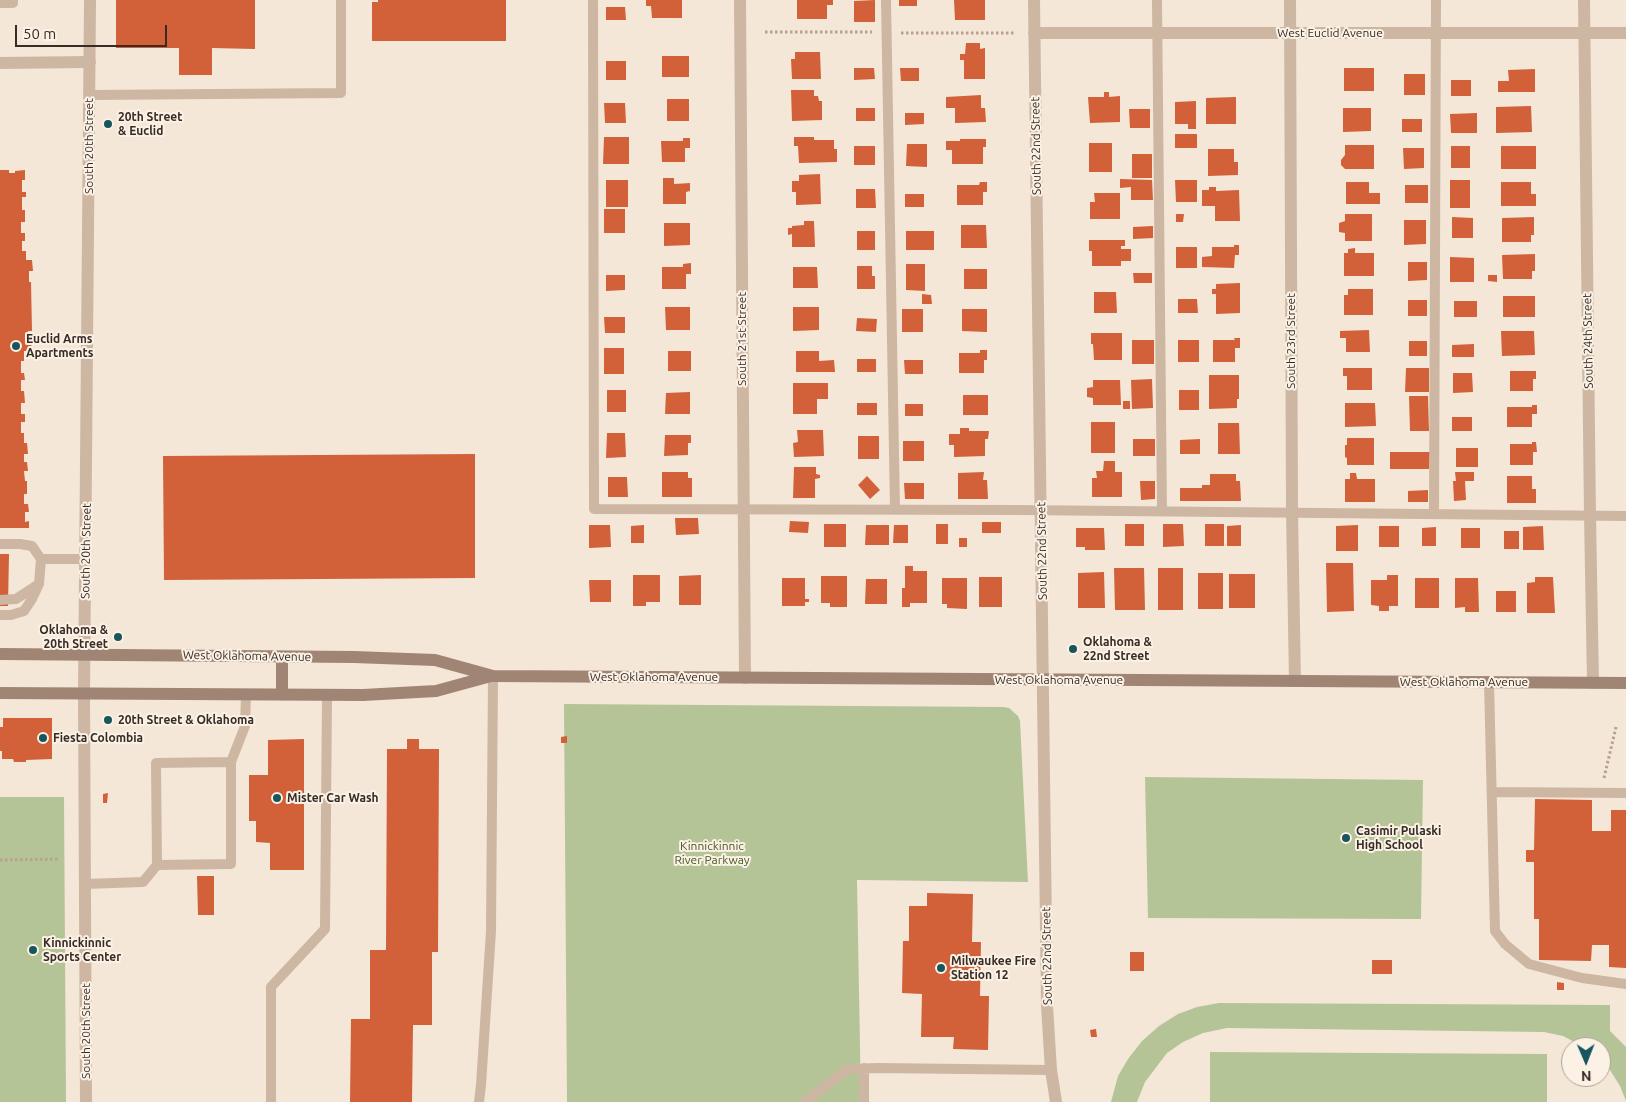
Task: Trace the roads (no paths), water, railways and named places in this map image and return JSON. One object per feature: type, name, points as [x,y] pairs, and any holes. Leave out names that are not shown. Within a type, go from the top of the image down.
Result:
[{"type":"main road","name":"West Oklahoma Avenue","points":[[0,654],[435,660],[493,676],[1626,683]]},
{"type":"main road","points":[[282,657],[282,695]]},
{"type":"main road","name":"West Oklahoma Avenue","points":[[0,693],[327,696],[436,691],[493,676]]},
{"type":"street","name":"South 20th Street","points":[[86,1102],[84,693],[90,0]]},
{"type":"street","name":"South 21st Street","points":[[740,0],[745,678]]},
{"type":"street","name":"South 22nd Street","points":[[1034,0],[1047,1006],[1051,1070],[1056,1102]]},
{"type":"street","name":"South 23rd Street","points":[[1290,0],[1292,512],[1295,681]]},
{"type":"street","name":"South 24th Street","points":[[1584,0],[1593,683]]},
{"type":"street","name":"West Euclid Avenue","points":[[1034,33],[1626,33]]},
{"type":"street","points":[[0,63],[90,62]]},
{"type":"lane","points":[[0,3],[13,3],[13,0]]},
{"type":"lane","points":[[90,95],[341,93],[341,0]]},
{"type":"lane","points":[[593,0],[594,508],[1626,516]]},
{"type":"lane","points":[[886,0],[895,509]]},
{"type":"lane","points":[[1157,0],[1162,511]]},
{"type":"lane","points":[[1434,514],[1436,0]]},
{"type":"lane","points":[[0,544],[32,546],[41,559],[39,584],[24,610],[12,615],[0,615]]},
{"type":"lane","points":[[41,559],[86,558]]},
{"type":"lane","points":[[0,600],[16,599],[39,584]]},
{"type":"lane","points":[[479,1102],[491,931],[493,676]]},
{"type":"lane","points":[[1489,682],[1495,931],[1505,944],[1529,964],[1582,978],[1626,984]]},
{"type":"lane","points":[[157,864],[231,864],[231,762],[245,726],[246,695]]},
{"type":"lane","points":[[271,1102],[271,987],[325,928],[327,696]]},
{"type":"lane","points":[[85,884],[143,882],[157,864],[156,763],[231,762]]},
{"type":"lane","points":[[1492,792],[1626,793]]},
{"type":"lane","points":[[805,1102],[848,1070],[864,1068],[1051,1070]]},
{"type":"lane","points":[[864,1068],[864,1102]]},
{"type":"place","name":"20th Street & Euclid","points":[[108,124]]},
{"type":"place","name":"Euclid Arms Apartments","points":[[16,346]]},
{"type":"place","name":"Oklahoma & 20th Street","points":[[118,637]]},
{"type":"place","name":"Oklahoma & 22nd Street","points":[[1073,649]]},
{"type":"place","name":"20th Street & Oklahoma","points":[[108,720]]},
{"type":"place","name":"Fiesta Colombia","points":[[43,738]]},
{"type":"place","name":"Mister Car Wash","points":[[277,798]]},
{"type":"place","name":"Casimir Pulaski High School","points":[[1346,838]]},
{"type":"place","name":"Kinnickinnic Sports Center","points":[[33,950]]},
{"type":"place","name":"Milwaukee Fire Station 12","points":[[941,968]]},
{"type":"park label","name":"Kinnickinnic River Parkway","points":[[712,853]]}]
